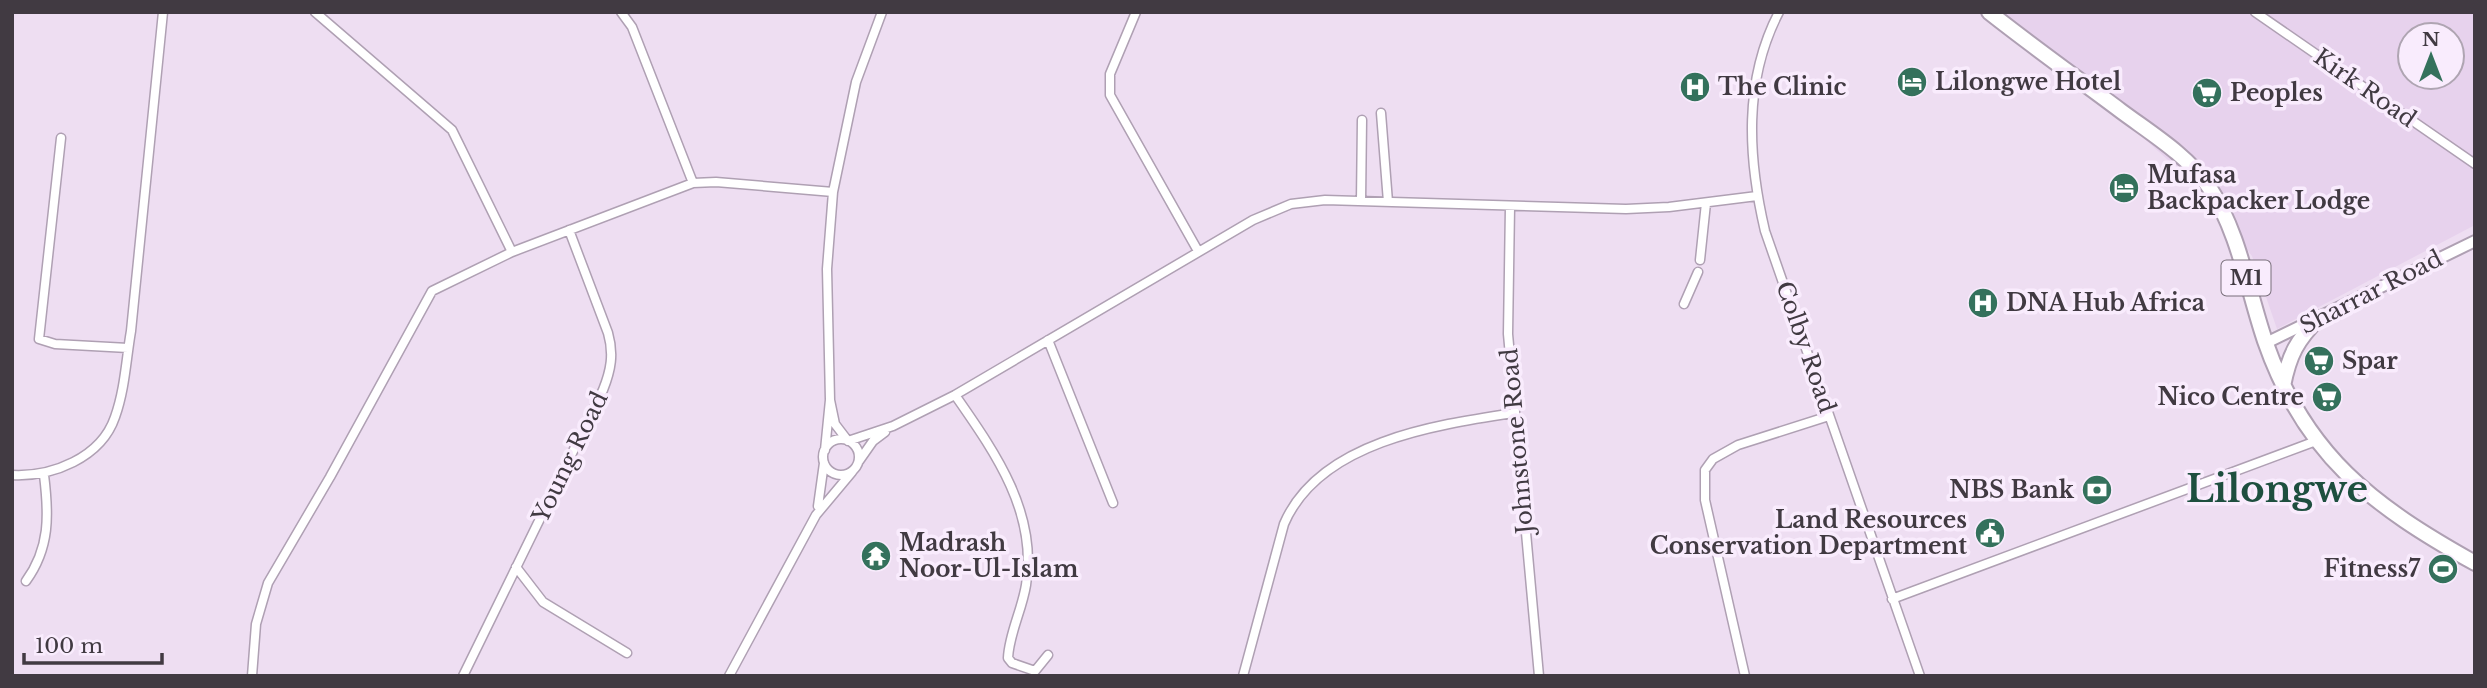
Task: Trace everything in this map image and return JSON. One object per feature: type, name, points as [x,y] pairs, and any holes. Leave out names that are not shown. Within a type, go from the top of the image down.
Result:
[{"type":"highway","name":"M1","points":[[1989,12],[2001,18],[2198,172],[2221,207],[2232,234],[2266,343],[2283,386],[2316,441],[2351,481],[2381,505],[2475,563]]},
{"type":"highway","points":[[2283,386],[2290,353],[2298,339],[2319,318]]},
{"type":"street","points":[[12,475],[44,475],[82,457],[109,431],[120,403],[163,12]]},
{"type":"street","points":[[314,12],[452,130],[512,252]]},
{"type":"street","points":[[621,12],[632,27],[693,183]]},
{"type":"street","points":[[816,515],[830,400],[827,270],[833,192],[856,82],[882,12]]},
{"type":"street","points":[[1136,12],[1110,74],[1110,94],[1198,251]]},
{"type":"street","name":"Colby Road","points":[[1780,12],[1768,36],[1753,102],[1751,142],[1757,196],[1765,231],[1920,676]]},
{"type":"street","name":"Kirk Road","points":[[2255,12],[2475,164]]},
{"type":"street","points":[[1381,113],[1388,202]]},
{"type":"street","points":[[1361,201],[1362,120]]},
{"type":"street","points":[[61,138],[39,339],[55,344],[128,348]]},
{"type":"street","points":[[252,676],[256,624],[268,583],[330,477],[423,302],[432,291],[512,252],[693,183],[833,192]]},
{"type":"street","points":[[825,450],[832,442],[848,441],[893,426],[955,395],[1198,251],[1253,220],[1291,204],[1316,200],[1626,209],[1757,196]]},
{"type":"street","points":[[1700,260],[1706,203]]},
{"type":"street","name":"Johnstone Road","points":[[1510,207],[1507,303],[1514,413],[1539,676]]},
{"type":"street","name":"Young Road","points":[[463,676],[603,390],[612,360],[608,333],[569,230]]},
{"type":"street","name":"Sharrar Road","points":[[2266,343],[2475,240]]},
{"type":"street","points":[[1684,304],[1698,272]]},
{"type":"street","points":[[1048,340],[1113,503]]},
{"type":"street","points":[[955,395],[1007,474],[1017,500],[1024,533],[1026,584],[1008,658],[1012,663],[1035,670],[1048,655]]},
{"type":"street","points":[[830,400],[835,424],[857,449],[859,461]]},
{"type":"street","points":[[1243,676],[1284,524],[1300,493],[1316,477],[1347,457],[1401,437],[1514,413]]},
{"type":"street","points":[[1745,676],[1705,500],[1705,470],[1713,459],[1738,445],[1829,415]]},
{"type":"street","points":[[729,676],[816,515],[873,442],[893,426]]},
{"type":"street","points":[[1892,599],[2316,441]]},
{"type":"street","points":[[824,463],[833,473],[852,472]]},
{"type":"street","points":[[26,581],[46,542],[48,518],[44,475]]},
{"type":"street","points":[[516,567],[543,602],[627,653]]},
{"type":"shaded area","points":[[2003,12],[2475,12],[2475,225],[2277,329],[2252,256],[2197,186]]},
{"type":"place","name":"Lilongwe Hotel","points":[[1912,82]]},
{"type":"place","name":"The Clinic","points":[[1695,87]]},
{"type":"place","name":"Peoples","points":[[2207,93]]},
{"type":"place","name":"Mufasa Backpacker Lodge","points":[[2124,188]]},
{"type":"place","name":"DNA Hub Africa","points":[[1983,303]]},
{"type":"place","name":"Spar","points":[[2319,361]]},
{"type":"place","name":"Nico Centre","points":[[2327,397]]},
{"type":"place","name":"NBS Bank","points":[[2097,490]]},
{"type":"place","name":"Land Resources Conservation Department","points":[[1990,533]]},
{"type":"place","name":"Madrash Noor-Ul-Islam","points":[[876,556]]},
{"type":"place","name":"Fitness7","points":[[2443,569]]},
{"type":"district","name":"Lilongwe","points":[[2277,489]]}]
